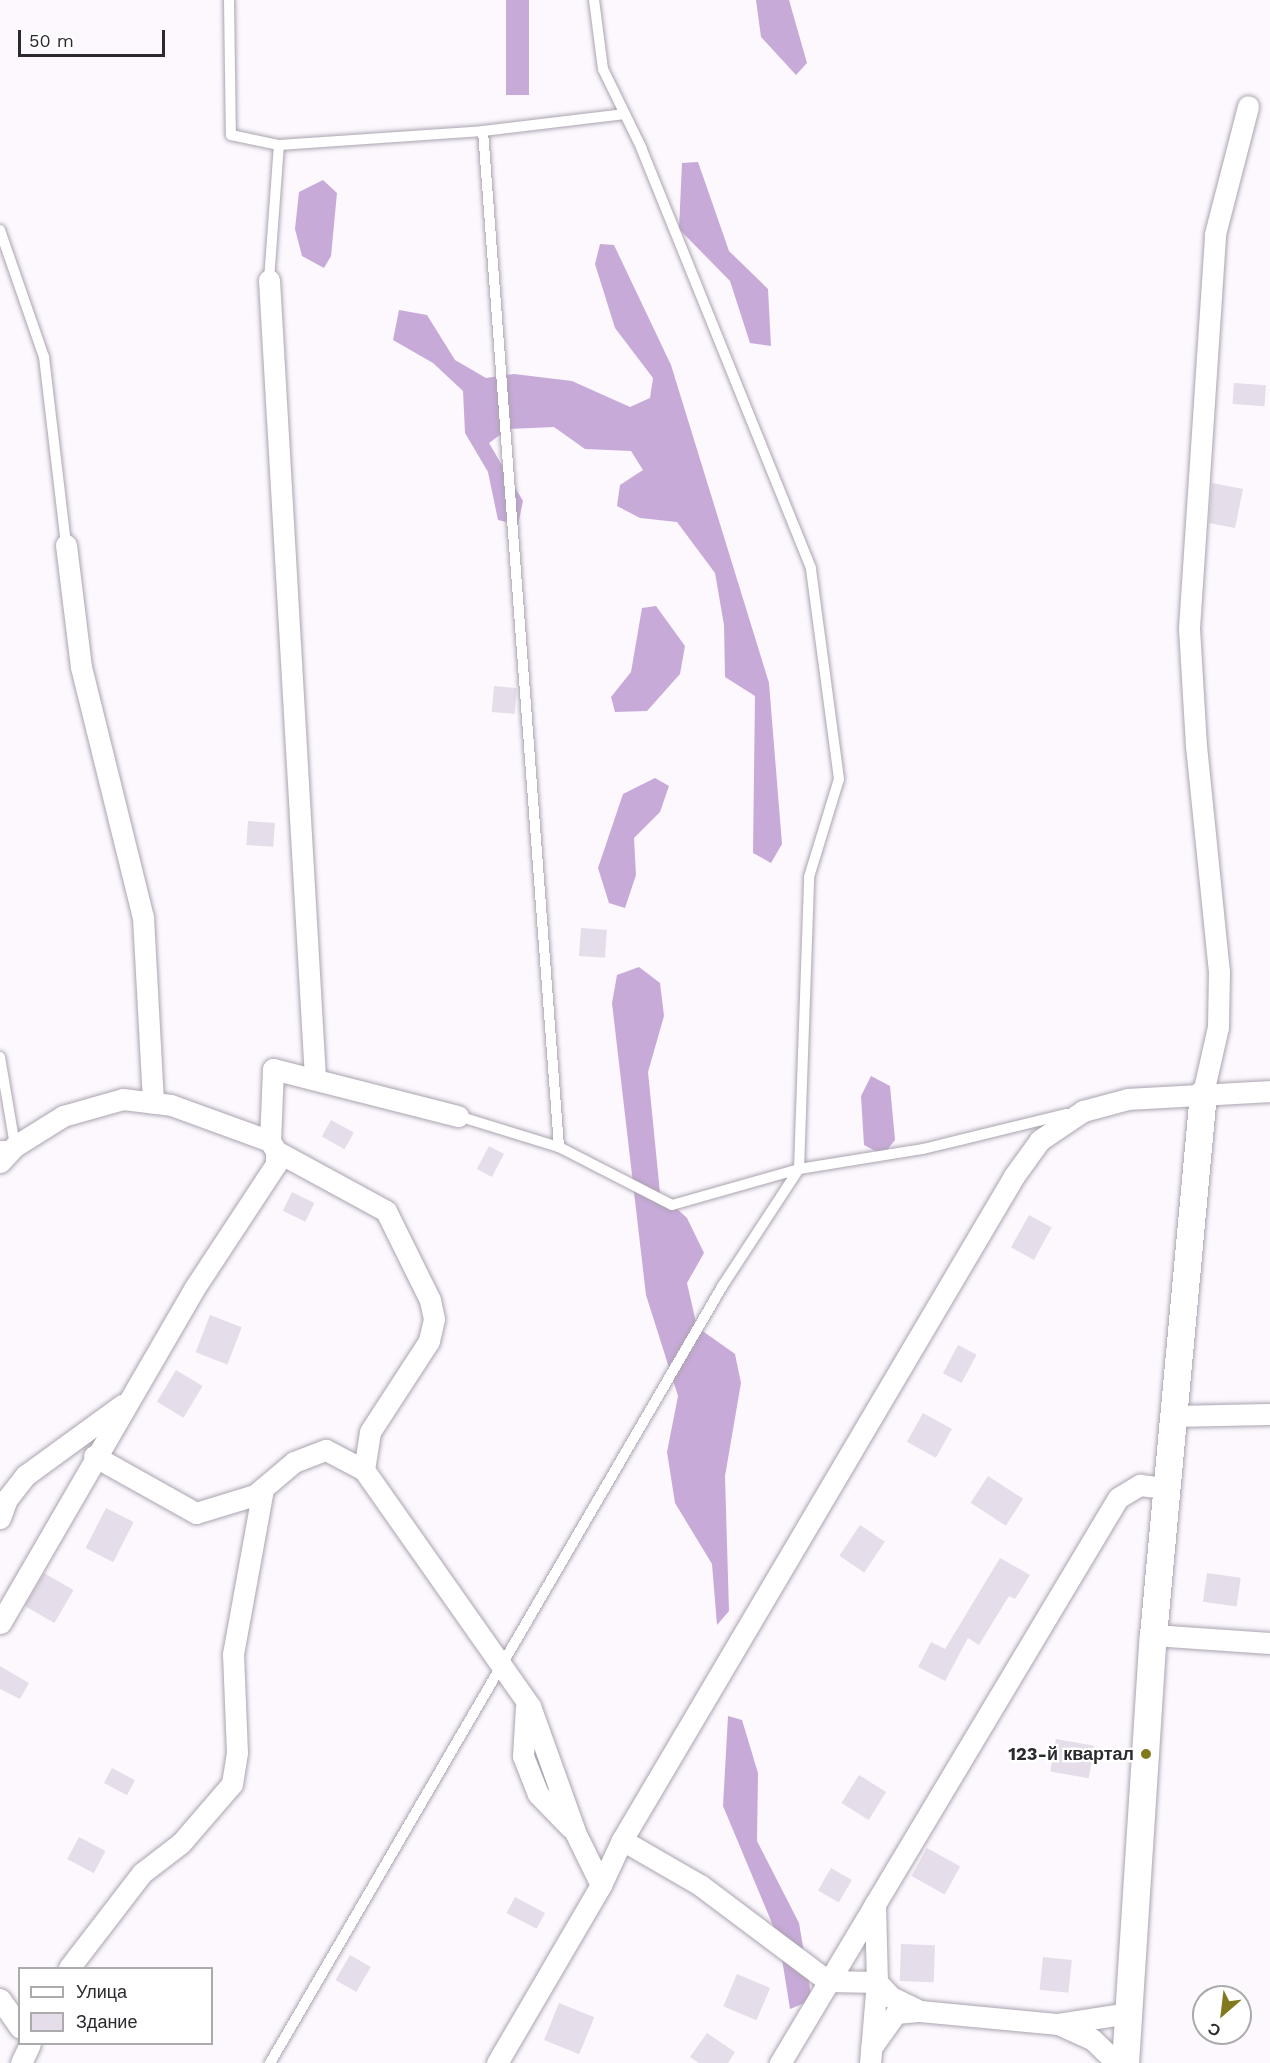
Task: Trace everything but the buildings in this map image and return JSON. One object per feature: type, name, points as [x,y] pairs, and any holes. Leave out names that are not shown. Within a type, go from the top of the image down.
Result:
[{"type":"street","points":[[1125,2063],[1165,1488],[1203,1093],[1218,1027],[1219,972],[1196,746],[1189,628],[1215,234],[1248,106]]},
{"type":"street","points":[[269,280],[315,1078]]},
{"type":"street","points":[[66,545],[81,667],[143,917],[153,1103]]},
{"type":"street","points":[[2,1614],[194,1289],[276,1164],[273,1146],[273,1069],[458,1116]]},
{"type":"street","points":[[497,2063],[601,1885],[622,1840],[1014,1176],[1040,1140],[1083,1111],[1128,1099],[1270,1091]]},
{"type":"street","points":[[0,1162],[7,1146],[63,1116],[123,1099],[171,1105],[273,1146],[386,1211],[430,1300],[434,1319],[429,1341],[370,1432],[364,1470]]},
{"type":"street","points":[[0,1518],[7,1498],[26,1475],[80,1433],[130,1399]]},
{"type":"street","points":[[1172,1416],[1270,1414]]},
{"type":"street","points":[[80,1433],[81,1478]]},
{"type":"street","points":[[94,1456],[196,1513],[262,1489],[294,1462],[326,1450],[364,1470],[526,1700],[575,1832],[601,1885]]},
{"type":"street","points":[[780,2063],[1118,1498],[1140,1485],[1165,1488]]},
{"type":"street","points":[[70,1967],[142,1873],[181,1843],[232,1784],[237,1753],[233,1654],[262,1489]]},
{"type":"street","points":[[1153,1635],[1270,1643]]},
{"type":"street","points":[[622,1840],[700,1885],[828,1981],[877,1982],[891,1997],[920,2011]]},
{"type":"street","points":[[871,2055],[877,1982],[875,1904]]},
{"type":"street","points":[[8,1999],[18,2025]]},
{"type":"street","points":[[871,2055],[896,2013],[920,2011],[1058,2024],[1129,2013]]},
{"type":"street","points":[[1058,2024],[1092,2039],[1117,2063]]},
{"type":"lane","points":[[229,0],[231,135],[279,145],[483,131],[625,114]]},
{"type":"lane","points":[[270,2063],[723,1286],[799,1169],[810,877],[839,779],[812,568],[625,114],[603,69],[594,0]]},
{"type":"lane","points":[[483,131],[559,1147]]},
{"type":"lane","points":[[269,280],[279,145]]},
{"type":"lane","points":[[0,230],[44,357],[66,545]]},
{"type":"lane","points":[[0,1058],[7,1146]]},
{"type":"lane","points":[[458,1116],[559,1147],[672,1205],[799,1169],[923,1149],[1083,1111]]},
{"type":"shaded area","points":[[506,0],[529,0],[529,95],[506,95]]},
{"type":"shaded area","points":[[756,0],[789,0],[807,63],[796,75],[761,37]]},
{"type":"shaded area","points":[[698,162],[729,251],[768,289],[771,346],[750,343],[730,281],[679,229],[682,163]]},
{"type":"shaded area","points":[[323,180],[337,193],[331,256],[324,268],[302,256],[295,229],[299,192]]},
{"type":"shaded area","points":[[600,244],[614,245],[671,365],[769,683],[782,844],[771,863],[753,853],[755,696],[725,677],[724,625],[715,573],[677,522],[640,518],[617,506],[620,485],[643,470],[631,451],[585,449],[554,427],[508,429],[489,443],[523,501],[518,525],[498,520],[488,472],[465,433],[463,391],[433,363],[393,340],[399,310],[427,315],[455,360],[486,378],[514,374],[572,381],[630,407],[650,398],[653,378],[615,328],[595,264]]},
{"type":"shaded area","points":[[656,606],[685,646],[680,674],[647,711],[615,712],[611,697],[631,672],[642,608]]},
{"type":"shaded area","points":[[655,778],[669,786],[660,812],[634,838],[636,875],[625,908],[609,903],[598,868],[623,794]]},
{"type":"shaded area","points":[[639,967],[660,983],[664,1016],[648,1072],[660,1193],[687,1218],[704,1253],[687,1283],[697,1327],[735,1354],[741,1383],[725,1476],[729,1611],[717,1625],[712,1564],[675,1503],[667,1452],[678,1396],[646,1295],[612,1003],[617,975]]},
{"type":"shaded area","points":[[871,1076],[890,1086],[895,1140],[883,1155],[864,1145],[861,1096]]},
{"type":"shaded area","points":[[728,1716],[742,1720],[758,1773],[757,1841],[799,1923],[812,2000],[790,2009],[779,1940],[723,1806]]},
{"type":"place","name":"123-й квартал","points":[[1146,1754]]}]
